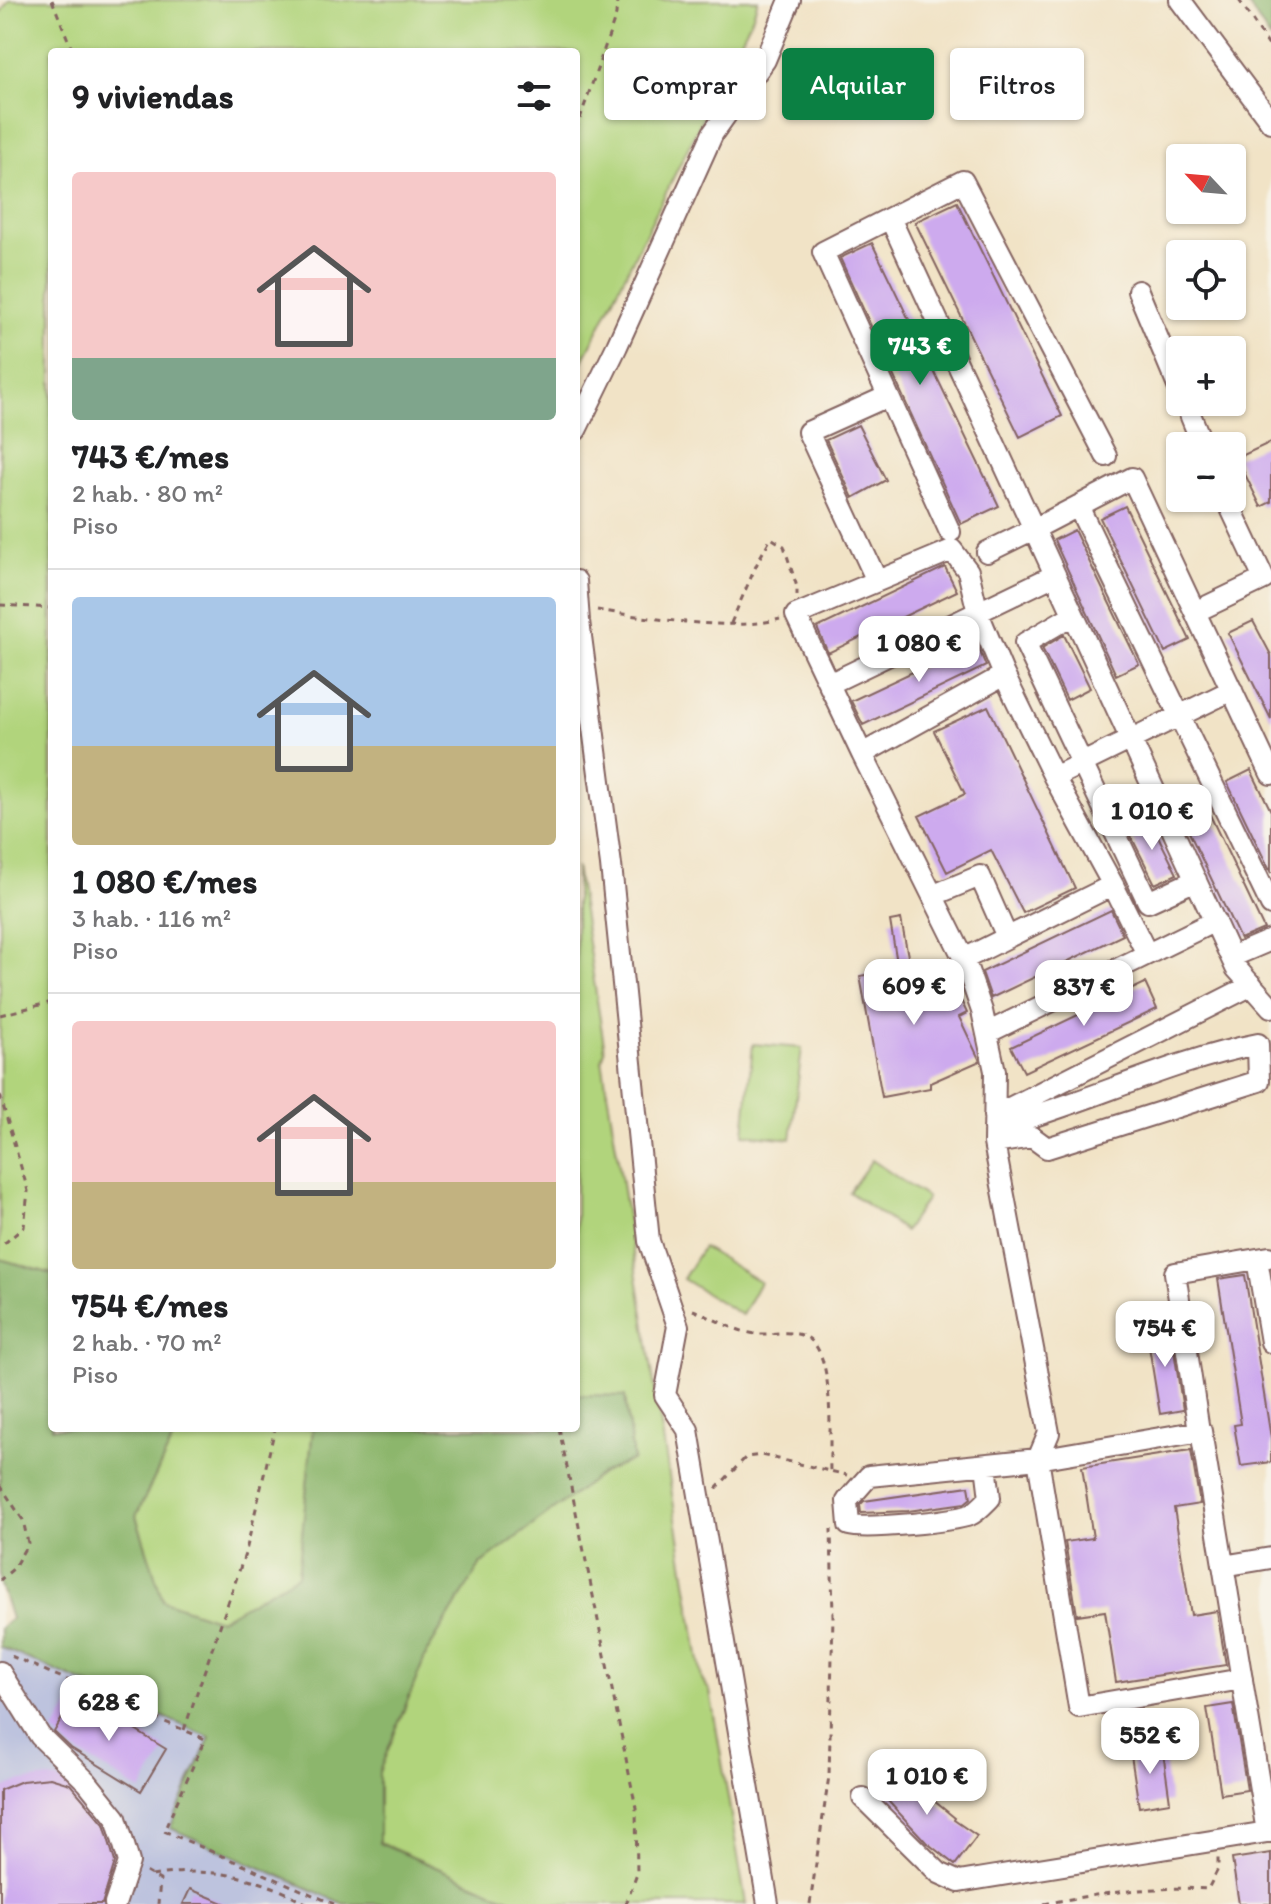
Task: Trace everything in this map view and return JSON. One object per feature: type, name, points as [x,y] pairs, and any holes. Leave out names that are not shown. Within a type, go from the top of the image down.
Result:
[{"type":"lane","points":[[580,422],[713,133],[765,60],[790,0]]},
{"type":"lane","points":[[1180,0],[1271,122]]},
{"type":"lane","points":[[950,532],[823,252],[963,181],[1106,456]]},
{"type":"lane","points":[[890,218],[1236,968],[1271,1007]]},
{"type":"lane","points":[[1138,291],[1166,358]]},
{"type":"lane","points":[[877,581],[808,432],[888,396]]},
{"type":"lane","points":[[987,552],[1132,478],[1271,774]]},
{"type":"lane","points":[[1078,506],[1271,905]]},
{"type":"lane","points":[[1195,612],[1264,579],[1233,512]]},
{"type":"lane","points":[[1147,954],[1004,675],[978,613],[968,571],[952,550],[796,615],[964,959],[987,1033],[995,1071],[994,1129],[1049,1433],[1038,1459],[1079,1707],[1242,1679]]},
{"type":"lane","points":[[829,684],[1055,575]]},
{"type":"lane","points":[[1073,615],[1025,643],[1148,902],[1196,880]]},
{"type":"lane","points":[[580,624],[611,865],[649,1241],[678,1326],[665,1395],[688,1430],[768,1904]]},
{"type":"lane","points":[[862,754],[1004,675]]},
{"type":"lane","points":[[1054,777],[1232,690]]},
{"type":"lane","points":[[934,895],[980,876],[1007,937]]},
{"type":"lane","points":[[964,959],[1113,885]]},
{"type":"lane","points":[[987,1033],[1215,921]]},
{"type":"lane","points":[[1231,957],[1271,940]]},
{"type":"lane","points":[[994,1129],[1252,985]]},
{"type":"lane","points":[[1258,1044],[1259,1081],[1047,1148],[1032,1137],[994,1129],[1038,1117],[1225,1051],[1258,1044]]},
{"type":"lane","points":[[863,1798],[939,1873],[959,1882],[1269,1832],[1199,1431],[1175,1273],[1264,1258],[1271,1342]]},
{"type":"lane","points":[[986,1465],[990,1498],[972,1514],[860,1536],[849,1525],[847,1501],[869,1476],[1038,1459],[1199,1431]]},
{"type":"lane","points":[[1223,1566],[1271,1558]]},
{"type":"lane","points":[[1,1662],[40,1736],[87,1782],[116,1818],[129,1862],[115,1904]]},
{"type":"path","points":[[52,0],[71,48]]},
{"type":"path","points":[[580,118],[616,15],[617,0]]},
{"type":"path","points":[[1239,0],[1271,49]]},
{"type":"path","points":[[580,608],[662,620],[761,625],[796,615],[797,587],[784,546],[771,538],[731,623]]},
{"type":"path","points":[[0,605],[48,608]]},
{"type":"path","points":[[0,1015],[48,1003]]},
{"type":"path","points":[[0,1095],[28,1191],[24,1227],[0,1247]]},
{"type":"path","points":[[670,1301],[744,1331],[758,1334],[783,1331],[805,1336],[818,1345],[825,1368],[830,1471]]},
{"type":"path","points":[[184,1730],[246,1551],[274,1432]]},
{"type":"path","points":[[560,1432],[636,1808],[637,1874],[626,1904]]},
{"type":"path","points":[[699,1494],[719,1488],[746,1457],[761,1455],[851,1476],[839,1486]]},
{"type":"path","points":[[0,1485],[23,1520],[28,1543],[13,1569],[0,1580]]},
{"type":"path","points":[[810,1904],[829,1776],[833,1616],[831,1517]]},
{"type":"path","points":[[1,1662],[205,1739],[164,1831],[334,1904]]},
{"type":"path","points":[[1044,1904],[1093,1894],[1172,1887],[1208,1889],[1218,1869],[1217,1840]]},
{"type":"path","points":[[129,1862],[160,1880],[158,1904]]},
{"type":"path","points":[[152,1876],[184,1870],[240,1877],[289,1893],[307,1904]]},
{"type":"shaded area","points":[[0,1647],[210,1737],[170,1828],[344,1904],[0,1904]]},
{"type":"green space","points":[[9,0],[758,0],[737,48],[604,48],[604,120],[702,120],[580,367],[580,48],[48,48],[48,1273],[0,1259],[0,14]]},
{"type":"green space","points":[[1245,0],[1271,0],[1271,40]]},
{"type":"green space","points":[[580,892],[605,1051],[602,1060],[702,1680],[710,1691],[746,1904],[522,1904],[379,1843],[379,1772],[427,1652],[481,1563],[602,1473],[633,1460],[625,1396],[580,1395]]},
{"type":"green space","points":[[753,1044],[802,1048],[791,1139],[744,1134]]},
{"type":"green space","points":[[872,1160],[927,1198],[905,1231],[849,1192]]},
{"type":"green space","points":[[703,1247],[760,1282],[742,1315],[683,1279]]},
{"type":"green space","points":[[0,1259],[48,1273],[48,1432],[255,1432],[173,1439],[136,1516],[163,1601],[219,1620],[298,1575],[313,1432],[580,1432],[580,1395],[625,1396],[633,1460],[602,1473],[481,1564],[427,1652],[379,1772],[379,1843],[522,1904],[344,1904],[170,1828],[210,1737],[0,1647],[0,1628],[11,1619],[0,1584]]},
{"type":"green space","points":[[255,1432],[313,1432],[298,1575],[220,1620],[163,1601],[136,1516],[173,1439]]},
{"type":"building","points":[[957,202],[1062,416],[1020,437],[915,222]]},
{"type":"building","points":[[872,243],[999,506],[961,524],[840,258]]},
{"type":"building","points":[[858,425],[886,480],[853,498],[826,440]]},
{"type":"building","points":[[1271,442],[1271,502],[1261,507],[1246,476],[1246,454]]},
{"type":"building","points":[[1125,506],[1190,640],[1165,652],[1100,518]]},
{"type":"building","points":[[1074,530],[1139,664],[1116,675],[1054,540]]},
{"type":"building","points":[[945,567],[957,591],[828,653],[817,628]]},
{"type":"building","points":[[1253,621],[1271,655],[1271,719],[1228,633]]},
{"type":"building","points":[[1064,635],[1090,688],[1067,700],[1042,648]]},
{"type":"building","points":[[976,642],[986,666],[863,725],[851,701]]},
{"type":"building","points":[[988,706],[1075,888],[1023,913],[991,850],[947,872],[919,816],[965,794],[934,731]]},
{"type":"building","points":[[1251,770],[1271,811],[1271,873],[1227,782]]},
{"type":"building","points":[[1201,796],[1264,929],[1240,939],[1177,807]]},
{"type":"building","points":[[1150,820],[1177,874],[1155,884],[1128,830]]},
{"type":"building","points":[[1111,910],[1123,935],[991,998],[982,972]]},
{"type":"building","points":[[901,919],[915,994],[950,977],[967,1013],[959,1017],[980,1061],[930,1083],[930,1088],[882,1097],[860,976],[898,969],[890,921]]},
{"type":"building","points":[[1145,983],[1157,1009],[1024,1072],[1011,1047]]},
{"type":"building","points":[[1245,1275],[1271,1438],[1271,1462],[1241,1466],[1234,1425],[1241,1424],[1218,1279]]},
{"type":"building","points":[[1170,1324],[1183,1410],[1160,1414],[1146,1328]]},
{"type":"building","points":[[1191,1450],[1200,1504],[1174,1508],[1191,1615],[1217,1611],[1226,1665],[1116,1682],[1105,1611],[1077,1615],[1065,1542],[1093,1538],[1082,1467]]},
{"type":"building","points":[[969,1486],[971,1498],[965,1503],[908,1511],[861,1513],[860,1505],[864,1501]]},
{"type":"building","points":[[76,1694],[166,1749],[141,1791],[71,1748],[54,1732]]},
{"type":"building","points":[[1233,1704],[1247,1790],[1221,1794],[1207,1708]]},
{"type":"building","points":[[1162,1745],[1170,1802],[1139,1807],[1130,1749]]},
{"type":"building","points":[[901,1767],[914,1781],[912,1783],[977,1836],[955,1865],[926,1842],[876,1788]]},
{"type":"building","points":[[50,1778],[70,1784],[104,1824],[115,1862],[102,1904],[0,1904],[0,1790],[22,1781]]},
{"type":"building","points":[[1271,1853],[1271,1904],[1239,1904],[1232,1859]]},
{"type":"building","points":[[190,1889],[226,1904],[183,1904]]}]
